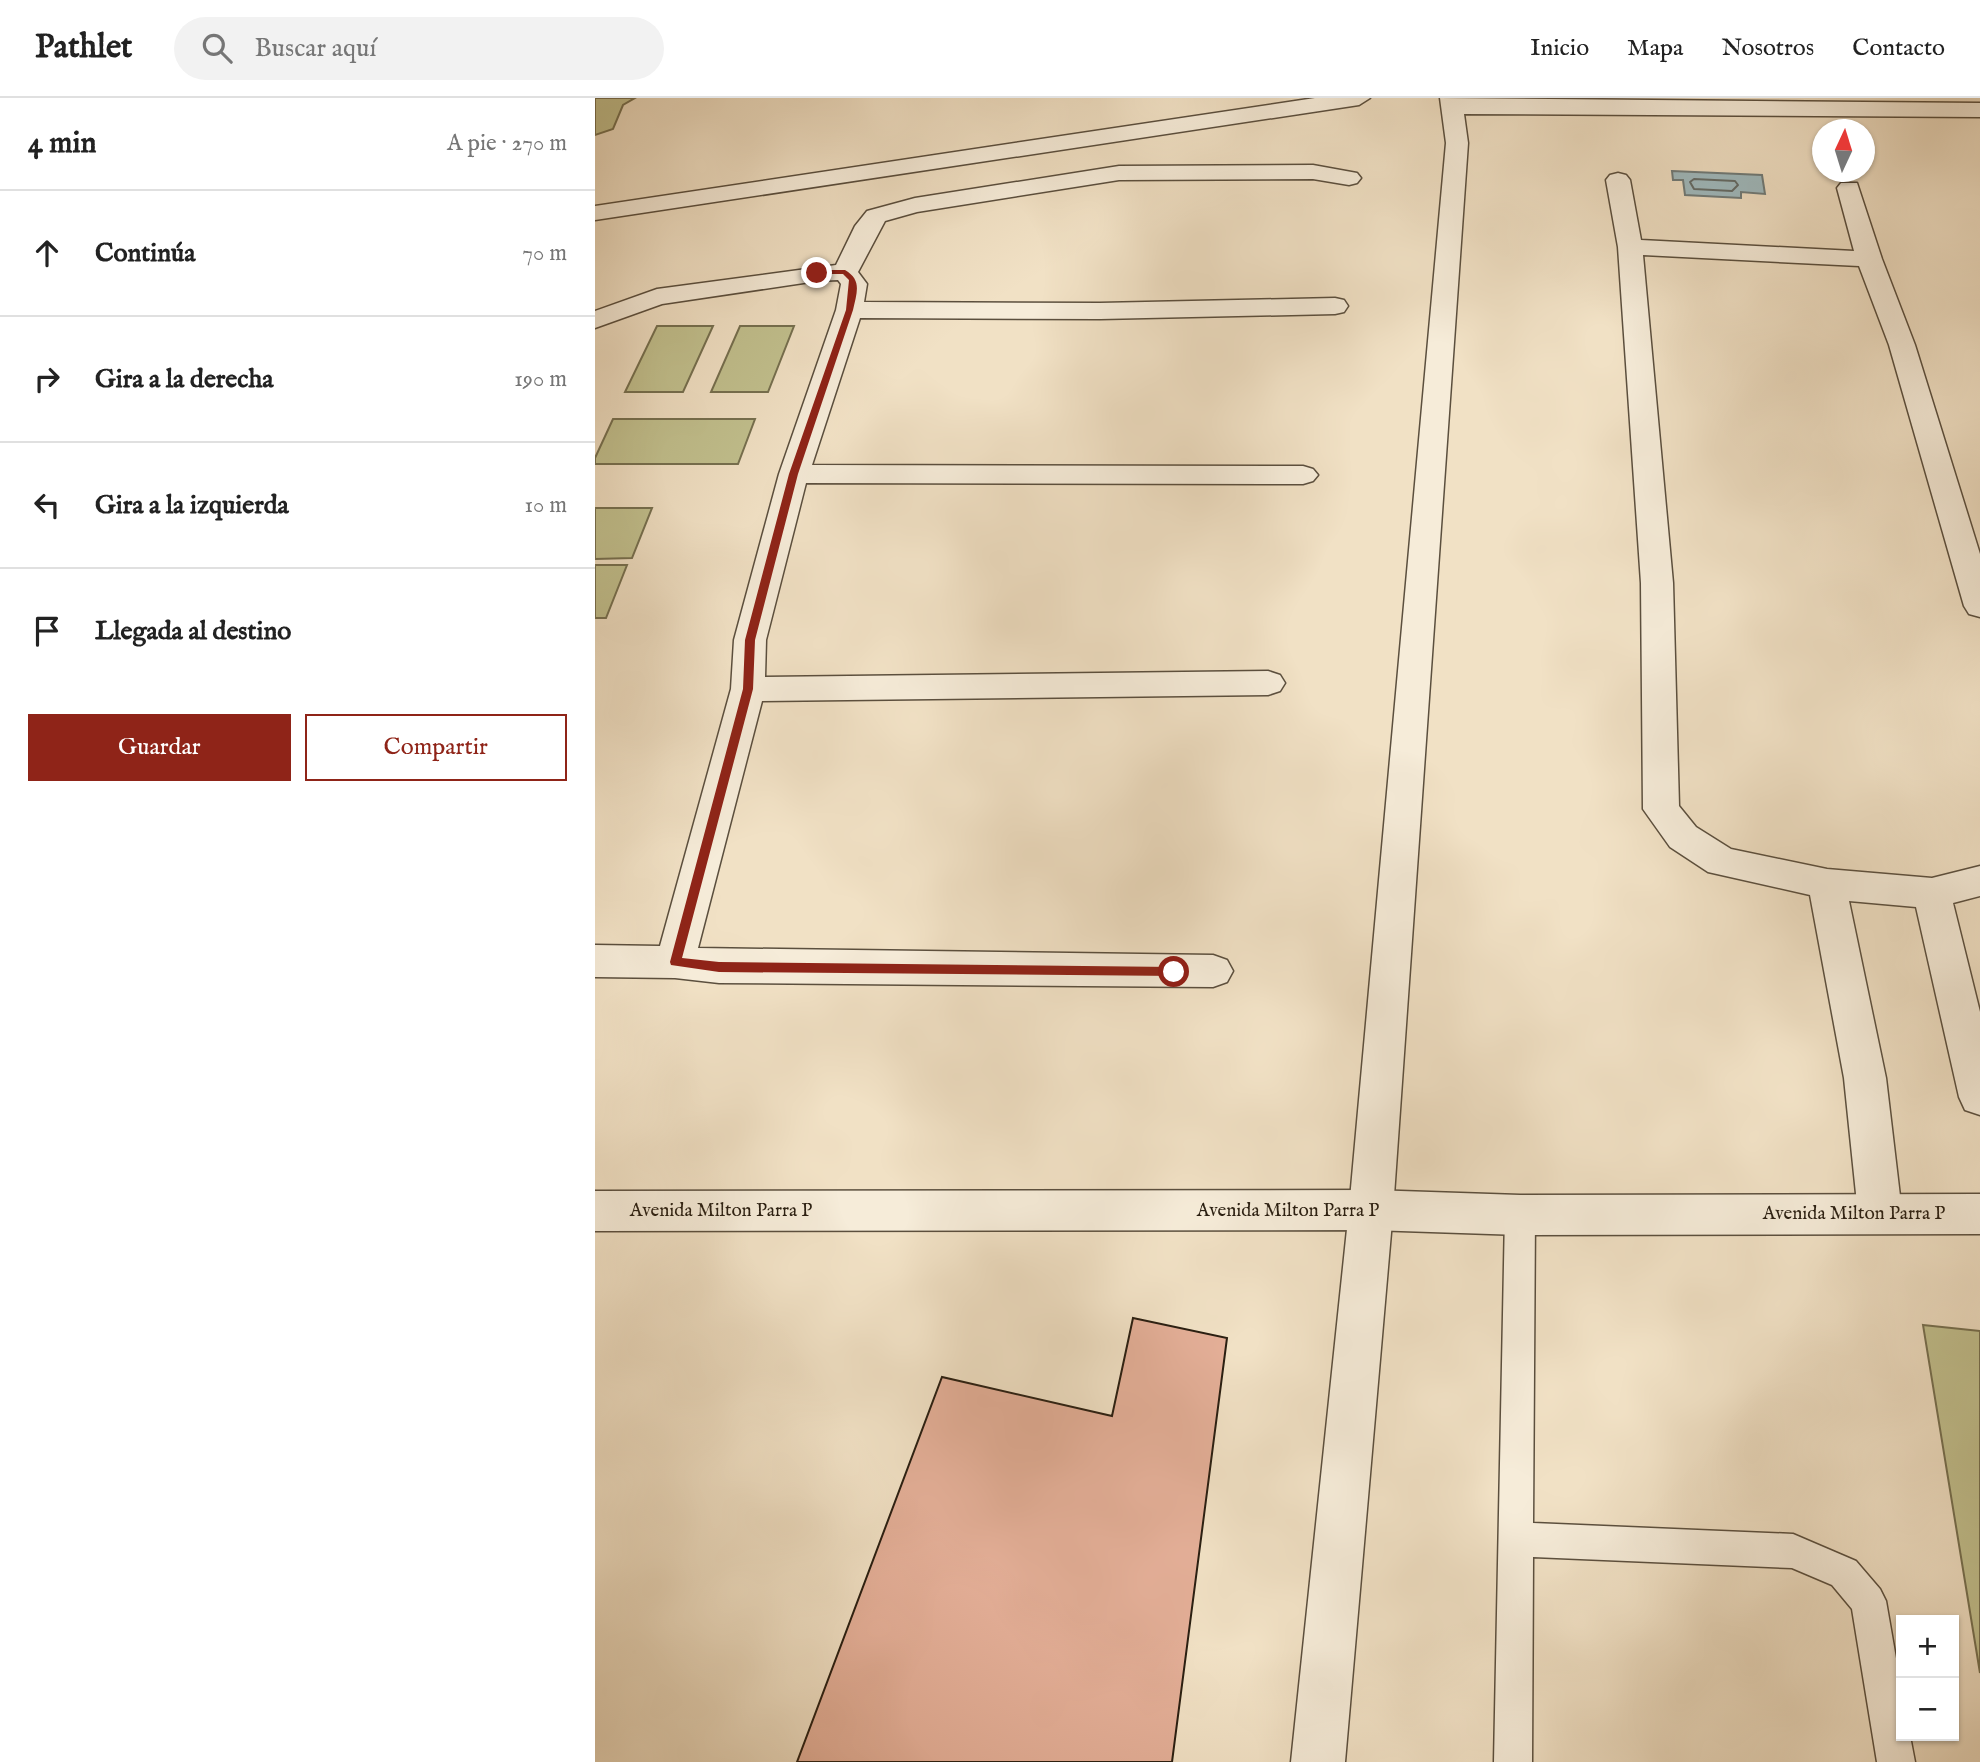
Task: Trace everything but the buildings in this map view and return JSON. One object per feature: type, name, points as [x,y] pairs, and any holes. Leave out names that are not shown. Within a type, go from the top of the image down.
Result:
[{"type":"street","points":[[595,213],[1359,98]]},
{"type":"street","points":[[1318,1762],[1371,1210],[1457,143],[1452,103],[1980,110]]},
{"type":"street","points":[[845,272],[866,226],[876,216],[915,205],[1119,173],[1313,172],[1349,178]]},
{"type":"street","points":[[1618,180],[1630,247],[1657,583],[1661,809],[1683,837],[1721,862],[1827,884],[1932,893],[1980,881]]},
{"type":"street","points":[[1849,188],[1869,259],[1902,345],[1980,606]]},
{"type":"street","points":[[1630,247],[1869,259]]},
{"type":"street","points":[[675,962],[748,689],[750,640],[794,474],[849,310],[854,284],[845,272]]},
{"type":"street","points":[[596,323],[657,297],[817,273],[845,272]]},
{"type":"street","points":[[849,310],[1100,311],[1335,306]]},
{"type":"street","points":[[794,474],[1303,475]]},
{"type":"street","points":[[748,689],[1268,683]]},
{"type":"street","points":[[1827,884],[1864,1078],[1880,1213]]},
{"type":"street","points":[[1932,893],[1980,1097]]},
{"type":"street","points":[[595,961],[675,962],[719,967],[1213,971]]},
{"type":"street","name":"Avenida Milton Parra P","points":[[595,1211],[1371,1210],[1520,1215],[1980,1214]]},
{"type":"lane","points":[[1513,1762],[1520,1215]]},
{"type":"lane","points":[[1515,1539],[1793,1551],[1844,1573],[1868,1601],[1896,1762]]},
{"type":"shaded area","points":[[595,98],[635,98],[623,105],[613,129],[595,135]]},
{"type":"shaded area","points":[[657,326],[713,326],[683,392],[625,392]]},
{"type":"shaded area","points":[[740,326],[794,326],[768,392],[711,392]]},
{"type":"shaded area","points":[[613,419],[755,419],[738,464],[595,464],[595,458]]},
{"type":"shaded area","points":[[595,508],[652,508],[632,558],[595,559]]},
{"type":"shaded area","points":[[595,565],[627,565],[606,618],[595,618]]},
{"type":"shaded area","points":[[1923,1325],[1980,1331],[1980,1673]]},
{"type":"water","points":[[1672,171],[1762,175],[1765,194],[1741,192],[1741,198],[1685,195],[1683,180],[1673,180]]},
{"type":"route","points":[[817,273],[845,272],[852,279],[854,284],[849,310],[794,474],[750,640],[748,689],[713,830],[675,962],[719,967],[1174,972]]}]
